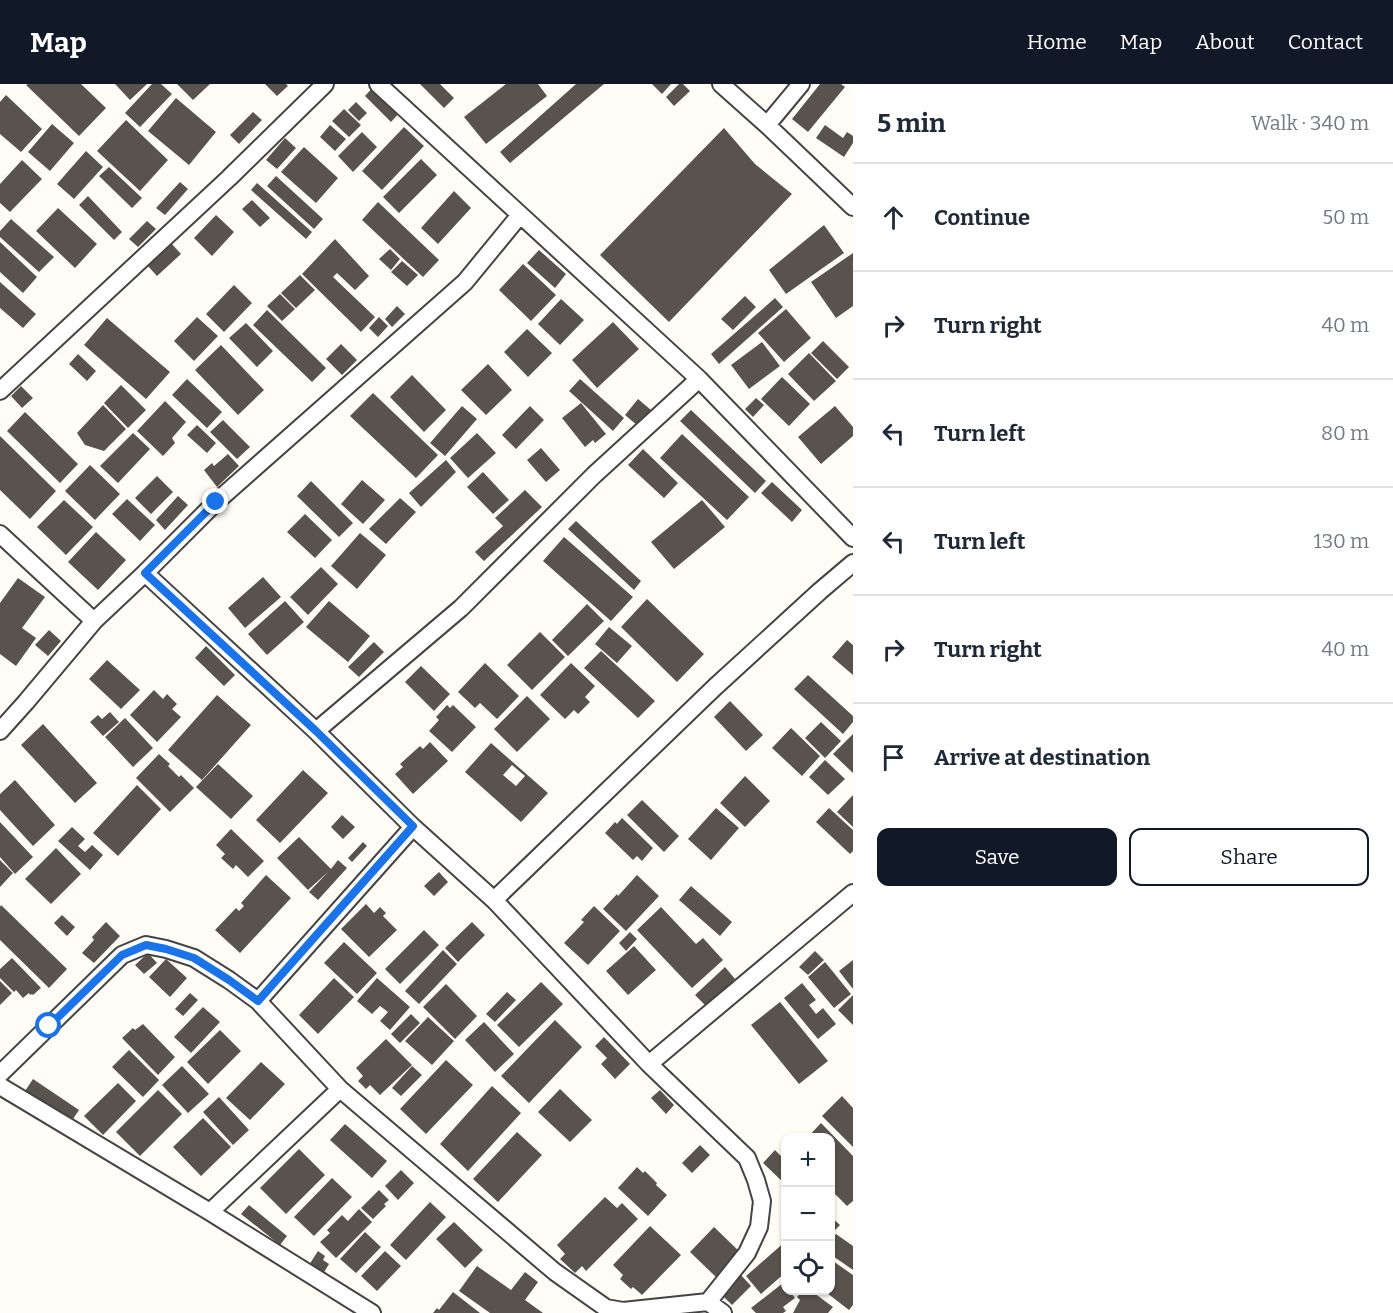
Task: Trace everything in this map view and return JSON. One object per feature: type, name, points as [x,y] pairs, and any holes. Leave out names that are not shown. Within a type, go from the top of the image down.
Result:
[{"type":"street","points":[[0,390],[229,178],[326,84]]},
{"type":"street","points":[[378,84],[699,379],[853,538]]},
{"type":"street","points":[[721,84],[853,207]]},
{"type":"street","points":[[767,125],[801,84]]},
{"type":"street","points":[[0,730],[94,621],[216,502],[465,282],[520,215]]},
{"type":"street","points":[[316,731],[461,608],[594,475],[699,379]]},
{"type":"street","points":[[0,534],[94,621]]},
{"type":"street","points":[[494,900],[715,687],[853,563]]},
{"type":"street","points":[[145,573],[494,900],[649,1064],[747,1158],[762,1201],[759,1227],[747,1253],[708,1302]]},
{"type":"street","points":[[258,1001],[413,826]]},
{"type":"street","points":[[649,1064],[853,893]]},
{"type":"street","points":[[0,1074],[122,955],[146,945],[194,958],[258,1001],[340,1089],[555,1272],[606,1308],[623,1311],[708,1302],[723,1313]]},
{"type":"street","points":[[0,1086],[210,1212],[372,1313]]},
{"type":"street","points":[[210,1212],[340,1089]]},
{"type":"building","points":[[81,84],[106,108],[79,136],[26,85]]},
{"type":"building","points":[[115,84],[147,84],[130,100]]},
{"type":"building","points":[[152,84],[161,84],[172,94],[140,127],[125,113]]},
{"type":"building","points":[[177,84],[210,84],[193,100]]},
{"type":"building","points":[[265,84],[286,84],[288,86],[277,96]]},
{"type":"building","points":[[420,84],[440,84],[454,98],[444,108]]},
{"type":"building","points":[[506,84],[538,84],[547,96],[486,144],[464,117]]},
{"type":"building","points":[[576,84],[604,84],[510,163],[500,152]]},
{"type":"building","points":[[652,84],[671,84],[662,94]]},
{"type":"building","points":[[679,84],[683,84],[690,91],[674,106],[666,97]]},
{"type":"building","points":[[820,84],[841,84],[845,87],[808,132],[792,119]]},
{"type":"building","points":[[375,85],[401,111],[391,122],[365,96]]},
{"type":"building","points":[[6,95],[42,129],[21,152],[0,134],[0,102]]},
{"type":"building","points":[[176,98],[216,132],[189,165],[148,131]]},
{"type":"building","points":[[356,102],[367,113],[359,121],[348,110]]},
{"type":"building","points":[[344,109],[361,125],[349,137],[332,121]]},
{"type":"building","points":[[253,112],[262,120],[239,144],[230,135]]},
{"type":"building","points":[[126,120],[168,160],[140,191],[97,151]]},
{"type":"building","points":[[52,124],[74,143],[50,171],[28,152]]},
{"type":"building","points":[[330,125],[346,139],[335,151],[320,137]]},
{"type":"building","points":[[825,125],[843,138],[847,132],[853,136],[853,143],[844,157],[816,138]]},
{"type":"building","points":[[404,127],[424,146],[382,190],[362,171]]},
{"type":"building","points":[[724,128],[755,164],[792,194],[669,322],[600,255]]},
{"type":"building","points":[[362,132],[377,147],[353,172],[338,156]]},
{"type":"building","points":[[285,138],[296,148],[277,169],[266,160]]},
{"type":"building","points":[[304,147],[338,178],[316,203],[281,172]]},
{"type":"building","points":[[86,151],[103,167],[74,199],[57,184]]},
{"type":"building","points":[[421,159],[437,175],[399,213],[383,197]]},
{"type":"building","points":[[22,160],[42,179],[10,212],[0,203],[0,184]]},
{"type":"building","points":[[109,167],[142,198],[132,208],[99,176]]},
{"type":"building","points":[[276,176],[323,219],[314,229],[267,186]]},
{"type":"building","points":[[180,182],[188,189],[165,215],[156,208]]},
{"type":"building","points":[[257,183],[312,232],[306,239],[251,190]]},
{"type":"building","points":[[454,191],[471,208],[438,244],[421,228]]},
{"type":"building","points":[[88,196],[122,232],[114,240],[79,205]]},
{"type":"building","points":[[252,200],[270,218],[260,227],[242,209]]},
{"type":"building","points":[[378,202],[439,260],[423,277],[362,220]]},
{"type":"building","points":[[58,208],[97,244],[75,268],[36,231]]},
{"type":"building","points":[[216,215],[234,232],[212,256],[194,238]]},
{"type":"building","points":[[11,219],[54,257],[39,272],[0,237],[0,231]]},
{"type":"building","points":[[147,221],[156,229],[138,247],[129,239]]},
{"type":"building","points":[[824,225],[844,253],[786,294],[769,270]]},
{"type":"building","points":[[335,239],[369,276],[355,290],[337,273],[333,277],[375,317],[361,332],[302,274]]},
{"type":"building","points":[[0,242],[37,277],[23,293],[0,272]]},
{"type":"building","points":[[171,243],[181,254],[157,276],[147,265]]},
{"type":"building","points":[[390,249],[400,259],[391,270],[379,259]]},
{"type":"building","points":[[539,250],[566,274],[555,288],[527,263]]},
{"type":"building","points":[[853,253],[853,306],[836,318],[811,282]]},
{"type":"building","points":[[402,261],[418,275],[407,286],[391,272]]},
{"type":"building","points":[[523,264],[556,295],[531,321],[499,290]]},
{"type":"building","points":[[300,275],[315,290],[296,308],[281,293]]},
{"type":"building","points":[[0,282],[36,314],[23,328],[0,308]]},
{"type":"building","points":[[234,285],[252,303],[224,332],[206,314]]},
{"type":"building","points":[[280,294],[295,309],[282,321],[267,306]]},
{"type":"building","points":[[745,296],[756,307],[733,330],[721,319]]},
{"type":"building","points":[[775,298],[783,307],[719,364],[711,354]]},
{"type":"building","points":[[561,299],[584,320],[560,345],[538,324]]},
{"type":"building","points":[[397,306],[405,314],[392,327],[385,319]]},
{"type":"building","points":[[786,309],[811,338],[784,362],[758,333]]},
{"type":"building","points":[[267,310],[326,368],[312,382],[253,325]]},
{"type":"building","points":[[197,317],[218,336],[194,361],[174,341]]},
{"type":"building","points":[[379,317],[388,326],[378,337],[369,328]]},
{"type":"building","points":[[107,318],[170,372],[146,399],[84,345]]},
{"type":"building","points":[[613,322],[639,349],[597,388],[572,360]]},
{"type":"building","points":[[246,323],[273,351],[257,367],[229,338]]},
{"type":"building","points":[[527,329],[552,353],[528,377],[504,352]]},
{"type":"building","points":[[823,341],[849,367],[837,379],[811,353]]},
{"type":"building","points":[[762,342],[780,366],[749,389],[731,365]]},
{"type":"building","points":[[341,344],[357,360],[342,375],[326,359]]},
{"type":"building","points":[[221,345],[264,390],[238,415],[195,370]]},
{"type":"building","points":[[809,353],[836,381],[814,401],[788,374]]},
{"type":"building","points":[[78,354],[96,371],[87,381],[69,364]]},
{"type":"building","points":[[488,364],[512,390],[486,415],[461,390]]},
{"type":"building","points":[[412,375],[446,410],[424,432],[390,397]]},
{"type":"building","points":[[782,377],[810,404],[789,426],[761,399]]},
{"type":"building","points":[[187,379],[222,412],[207,428],[172,395]]},
{"type":"building","points":[[580,379],[624,418],[613,431],[569,391]]},
{"type":"building","points":[[121,385],[146,410],[128,428],[104,403]]},
{"type":"building","points":[[21,386],[33,398],[22,408],[11,396]]},
{"type":"building","points":[[373,393],[438,455],[416,478],[350,416]]},
{"type":"building","points":[[756,398],[764,405],[753,417],[745,409]]},
{"type":"building","points":[[638,399],[651,410],[638,426],[625,415]]},
{"type":"building","points":[[165,401],[186,422],[172,438],[175,443],[163,456],[137,431]]},
{"type":"building","points":[[581,403],[606,434],[595,443],[593,440],[585,447],[562,418]]},
{"type":"building","points":[[103,405],[126,429],[104,451],[85,445],[77,433]]},
{"type":"building","points":[[462,406],[477,419],[445,456],[430,443]]},
{"type":"building","points":[[530,406],[544,420],[516,449],[502,435]]},
{"type":"building","points":[[835,406],[853,427],[853,436],[821,464],[798,437]]},
{"type":"building","points":[[691,410],[766,481],[755,493],[680,421]]},
{"type":"building","points":[[25,412],[78,464],[60,483],[7,431]]},
{"type":"building","points":[[223,420],[250,447],[237,459],[210,432]]},
{"type":"building","points":[[197,425],[216,443],[207,453],[187,435]]},
{"type":"building","points":[[133,433],[150,449],[118,483],[100,466]]},
{"type":"building","points":[[477,433],[496,453],[468,478],[450,458]]},
{"type":"building","points":[[682,434],[749,497],[727,520],[660,458]]},
{"type":"building","points":[[0,436],[56,491],[30,519],[0,490]]},
{"type":"building","points":[[541,448],[560,470],[546,482],[527,460]]},
{"type":"building","points":[[643,449],[678,483],[664,498],[628,465]]},
{"type":"building","points":[[228,454],[239,466],[217,487],[204,470],[212,463],[214,466]]},
{"type":"building","points":[[446,460],[456,472],[421,507],[409,493]]},
{"type":"building","points":[[90,465],[120,494],[95,520],[65,491]]},
{"type":"building","points":[[483,472],[509,500],[493,514],[467,487]]},
{"type":"building","points":[[157,476],[173,492],[151,514],[135,498]]},
{"type":"building","points":[[362,480],[385,500],[363,524],[341,504]]},
{"type":"building","points":[[311,481],[353,523],[339,537],[297,496]]},
{"type":"building","points":[[772,482],[802,510],[792,522],[761,493]]},
{"type":"building","points":[[525,490],[542,507],[484,561],[475,552],[503,526],[495,518]]},
{"type":"building","points":[[178,496],[188,505],[165,530],[156,520]]},
{"type":"building","points":[[400,498],[416,512],[386,544],[369,529]]},
{"type":"building","points":[[127,499],[155,525],[140,541],[112,514]]},
{"type":"building","points":[[64,500],[93,527],[66,555],[37,527]]},
{"type":"building","points":[[702,500],[725,527],[674,569],[651,542]]},
{"type":"building","points":[[305,514],[332,540],[315,558],[287,532]]},
{"type":"building","points":[[576,521],[641,581],[634,590],[568,529]]},
{"type":"building","points":[[96,532],[126,560],[98,590],[68,562]]},
{"type":"building","points":[[360,533],[386,555],[357,589],[331,566]]},
{"type":"building","points":[[564,537],[633,597],[611,621],[543,561]]},
{"type":"building","points":[[321,567],[338,584],[308,615],[290,597]]},
{"type":"building","points":[[263,577],[281,597],[245,628],[228,608]]},
{"type":"building","points":[[18,578],[45,597],[22,628],[36,638],[16,666],[0,654],[0,603]]},
{"type":"building","points":[[647,599],[704,654],[677,682],[621,627]]},
{"type":"building","points":[[285,601],[304,622],[267,655],[248,634]]},
{"type":"building","points":[[329,601],[370,636],[348,662],[306,627]]},
{"type":"building","points":[[587,604],[604,621],[568,656],[552,640]]},
{"type":"building","points":[[609,627],[632,646],[617,663],[595,644]]},
{"type":"building","points":[[49,630],[61,641],[48,656],[35,645]]},
{"type":"building","points":[[540,632],[565,657],[532,690],[507,665]]},
{"type":"building","points":[[847,640],[853,645],[853,675],[832,657]]},
{"type":"building","points":[[374,642],[384,652],[359,677],[348,667]]},
{"type":"building","points":[[206,646],[235,675],[224,686],[195,658]]},
{"type":"building","points":[[601,651],[655,701],[638,718],[584,668]]},
{"type":"building","points":[[107,660],[140,690],[121,709],[89,679]]},
{"type":"building","points":[[485,663],[519,696],[497,719],[480,703],[475,708],[458,692]]},
{"type":"building","points":[[571,663],[595,686],[585,697],[590,702],[578,714],[574,710],[565,719],[540,695]]},
{"type":"building","points":[[421,666],[450,694],[434,711],[405,682]]},
{"type":"building","points":[[808,675],[853,716],[853,722],[843,734],[794,689]]},
{"type":"building","points":[[154,690],[163,699],[167,694],[177,704],[172,709],[181,717],[157,742],[130,715]]},
{"type":"building","points":[[217,695],[251,725],[202,780],[168,750]]},
{"type":"building","points":[[527,696],[550,719],[517,752],[494,729]]},
{"type":"building","points":[[730,701],[763,735],[746,751],[714,717]]},
{"type":"building","points":[[447,705],[450,708],[453,705],[476,727],[452,752],[429,731],[439,720],[436,717]]},
{"type":"building","points":[[110,712],[119,722],[103,736],[90,722],[98,715],[102,719]]},
{"type":"building","points":[[125,718],[153,748],[133,767],[105,737]]},
{"type":"building","points":[[821,722],[841,741],[825,758],[805,738]]},
{"type":"building","points":[[43,724],[97,783],[75,803],[21,745]]},
{"type":"building","points":[[791,728],[820,756],[802,776],[772,748]]},
{"type":"building","points":[[853,734],[853,773],[833,754]]},
{"type":"building","points":[[430,742],[448,761],[413,794],[395,774],[403,767],[400,764],[420,746],[423,749]]},
{"type":"building","points":[[491,743],[548,793],[521,822],[465,772]],"holes":[[[512,765],[525,776],[516,786],[503,775]]]},
{"type":"building","points":[[159,754],[179,777],[181,775],[194,788],[170,812],[136,778]]},
{"type":"building","points":[[825,760],[845,779],[828,795],[809,777]]},
{"type":"building","points":[[218,764],[253,796],[231,819],[196,787]]},
{"type":"building","points":[[303,770],[328,793],[280,843],[256,820]]},
{"type":"building","points":[[745,776],[770,801],[745,827],[720,803]]},
{"type":"building","points":[[15,780],[55,825],[33,846],[0,810],[0,794]]},
{"type":"building","points":[[137,785],[161,809],[118,856],[93,833]]},
{"type":"building","points":[[853,795],[853,827],[837,812]]},
{"type":"building","points":[[642,800],[679,836],[664,852],[627,815]]},
{"type":"building","points":[[716,808],[739,828],[711,860],[688,839]]},
{"type":"building","points":[[829,808],[853,830],[853,851],[850,854],[816,822]]},
{"type":"building","points":[[342,815],[355,827],[343,839],[331,827]]},
{"type":"building","points":[[622,818],[653,848],[642,861],[637,856],[633,860],[605,833]]},
{"type":"building","points":[[0,822],[33,857],[15,874],[0,857]]},
{"type":"building","points":[[72,827],[85,839],[78,846],[85,852],[92,845],[103,855],[90,870],[58,841]]},
{"type":"building","points":[[231,829],[264,861],[248,877],[236,865],[233,869],[221,858],[225,854],[216,845]]},
{"type":"building","points":[[299,837],[331,869],[338,860],[347,868],[318,900],[309,892],[328,872],[308,890],[277,858]]},
{"type":"building","points":[[363,842],[367,846],[352,862],[348,858]]},
{"type":"building","points":[[56,848],[81,874],[51,904],[25,879]]},
{"type":"building","points":[[0,860],[13,873],[0,887]]},
{"type":"building","points":[[439,872],[448,882],[434,896],[424,886]]},
{"type":"building","points":[[266,875],[291,898],[240,953],[215,930],[236,908],[239,911],[244,906],[241,903]]},
{"type":"building","points":[[637,875],[659,896],[626,931],[603,909]]},
{"type":"building","points":[[691,886],[732,922],[720,936],[679,900]]},
{"type":"building","points":[[366,904],[374,913],[380,907],[386,913],[383,916],[397,930],[369,957],[341,929]]},
{"type":"building","points":[[1,905],[67,969],[49,988],[0,940]]},
{"type":"building","points":[[594,906],[620,931],[588,965],[564,943],[584,922],[581,920]]},
{"type":"building","points":[[661,907],[696,944],[703,938],[723,960],[692,988],[637,930]]},
{"type":"building","points":[[62,915],[75,927],[67,936],[54,923]]},
{"type":"building","points":[[106,922],[120,936],[94,963],[82,953],[94,940],[92,937]]},
{"type":"building","points":[[472,922],[485,935],[458,962],[445,948]]},
{"type":"building","points":[[424,930],[439,945],[400,984],[385,969]]},
{"type":"building","points":[[630,932],[637,939],[626,951],[619,943]]},
{"type":"building","points":[[344,942],[377,973],[357,994],[324,963]]},
{"type":"building","points":[[634,946],[656,970],[628,995],[606,971]]},
{"type":"building","points":[[443,950],[457,964],[419,1004],[405,991]]},
{"type":"building","points":[[815,951],[824,960],[808,975],[799,967]]},
{"type":"building","points":[[148,953],[157,963],[144,974],[135,965]]},
{"type":"building","points":[[12,958],[41,988],[33,995],[29,993],[23,998],[0,978],[0,969]]},
{"type":"building","points":[[166,959],[187,978],[170,997],[149,977]]},
{"type":"building","points":[[853,960],[853,989],[839,971]]},
{"type":"building","points":[[825,962],[851,994],[834,1008],[808,977]]},
{"type":"building","points":[[725,967],[735,979],[706,1006],[695,995]]},
{"type":"building","points":[[334,978],[354,997],[318,1034],[299,1015]]},
{"type":"building","points":[[377,978],[410,1007],[390,1030],[380,1021],[388,1012],[380,1006],[372,1014],[357,1001]]},
{"type":"building","points":[[0,981],[12,993],[0,1005]]},
{"type":"building","points":[[541,982],[563,1004],[519,1047],[497,1025]]},
{"type":"building","points":[[802,983],[816,1000],[809,1005],[816,1014],[823,1008],[836,1024],[818,1039],[784,998]]},
{"type":"building","points":[[446,984],[477,1016],[455,1039],[423,1007]]},
{"type":"building","points":[[507,992],[516,1000],[495,1022],[486,1014]]},
{"type":"building","points":[[190,993],[198,1000],[183,1016],[175,1009]]},
{"type":"building","points":[[853,995],[853,1025],[838,1010]]},
{"type":"building","points":[[780,1002],[828,1061],[799,1084],[751,1025]]},
{"type":"building","points":[[203,1007],[220,1022],[191,1053],[174,1037]]},
{"type":"building","points":[[411,1014],[420,1023],[400,1043],[391,1034]]},
{"type":"building","points":[[428,1017],[454,1041],[432,1065],[405,1041]]},
{"type":"building","points":[[555,1020],[582,1047],[529,1103],[501,1076]]},
{"type":"building","points":[[484,1022],[514,1054],[495,1072],[465,1040]]},
{"type":"building","points":[[143,1024],[175,1057],[158,1075],[122,1038],[133,1028],[135,1030]]},
{"type":"building","points":[[220,1030],[241,1051],[208,1084],[187,1062]]},
{"type":"building","points":[[604,1037],[630,1064],[615,1079],[601,1064],[607,1058],[595,1046]]},
{"type":"building","points":[[386,1039],[412,1065],[380,1095],[370,1085],[366,1089],[358,1081],[363,1076],[356,1068]]},
{"type":"building","points":[[129,1050],[159,1080],[143,1097],[112,1067]]},
{"type":"building","points":[[446,1060],[473,1085],[426,1134],[400,1109]]},
{"type":"building","points":[[261,1062],[285,1084],[250,1120],[226,1098]]},
{"type":"building","points":[[182,1066],[209,1094],[188,1113],[162,1085]]},
{"type":"building","points":[[412,1066],[422,1075],[401,1096],[392,1088]]},
{"type":"building","points":[[33,1079],[79,1110],[71,1122],[25,1091]]},
{"type":"building","points":[[118,1083],[136,1101],[103,1135],[84,1116]]},
{"type":"building","points":[[492,1086],[521,1113],[468,1171],[440,1144]]},
{"type":"building","points":[[560,1089],[592,1120],[570,1142],[538,1112]]},
{"type":"building","points":[[158,1090],[182,1114],[140,1156],[116,1132]]},
{"type":"building","points":[[660,1090],[674,1105],[666,1114],[651,1098]]},
{"type":"building","points":[[842,1096],[853,1108],[853,1147],[822,1116]]},
{"type":"building","points":[[219,1097],[249,1130],[233,1145],[203,1112]]},
{"type":"building","points":[[203,1118],[231,1147],[201,1176],[173,1147]]},
{"type":"building","points":[[821,1123],[831,1133],[812,1133]]},
{"type":"building","points":[[345,1124],[387,1161],[372,1178],[330,1140]]},
{"type":"building","points":[[517,1132],[542,1155],[498,1202],[473,1179]]},
{"type":"building","points":[[835,1137],[853,1156],[853,1201],[847,1206],[835,1194]]},
{"type":"building","points":[[700,1145],[710,1155],[692,1173],[682,1163]]},
{"type":"building","points":[[299,1149],[325,1175],[286,1214],[260,1188]]},
{"type":"building","points":[[775,1150],[781,1156],[781,1180],[763,1163]]},
{"type":"building","points":[[637,1167],[643,1173],[645,1171],[667,1195],[648,1216],[618,1188]]},
{"type":"building","points":[[401,1170],[414,1183],[398,1200],[385,1186]]},
{"type":"building","points":[[332,1178],[352,1197],[314,1236],[294,1217]]},
{"type":"building","points":[[379,1190],[389,1200],[373,1219],[361,1208]]},
{"type":"building","points":[[605,1197],[617,1208],[622,1203],[638,1219],[586,1271],[582,1266],[575,1273],[560,1259],[565,1254],[557,1245]]},
{"type":"building","points":[[430,1202],[446,1217],[406,1260],[390,1245]]},
{"type":"building","points":[[249,1205],[287,1236],[280,1245],[241,1214]]},
{"type":"building","points":[[359,1209],[372,1222],[336,1258],[320,1242],[330,1233],[327,1230],[342,1215],[348,1221]]},
{"type":"building","points":[[835,1220],[840,1225],[835,1230]]},
{"type":"building","points":[[454,1222],[483,1250],[465,1268],[436,1239]]},
{"type":"building","points":[[650,1226],[681,1255],[642,1295],[620,1279],[623,1275],[613,1265]]},
{"type":"building","points":[[714,1227],[741,1253],[717,1278],[690,1252]]},
{"type":"building","points":[[365,1232],[381,1247],[356,1273],[340,1259]]},
{"type":"building","points":[[835,1235],[853,1246],[853,1270],[835,1257]]},
{"type":"building","points":[[781,1245],[781,1276],[761,1294],[746,1276]]},
{"type":"building","points":[[318,1251],[325,1256],[323,1260],[329,1264],[323,1274],[309,1265]]},
{"type":"building","points":[[385,1251],[401,1266],[377,1291],[361,1276]]},
{"type":"building","points":[[835,1262],[853,1275],[853,1305],[849,1310],[830,1295],[835,1295]]},
{"type":"building","points":[[477,1266],[511,1290],[525,1272],[538,1282],[525,1300],[543,1313],[490,1313],[459,1291]]},
{"type":"building","points":[[740,1274],[751,1286],[732,1305],[721,1294]]},
{"type":"building","points":[[781,1285],[781,1295],[793,1295],[795,1298],[783,1307],[786,1311],[783,1313],[756,1313],[751,1308]]},
{"type":"building","points":[[453,1292],[480,1313],[433,1313],[437,1308],[439,1310]]},
{"type":"building","points":[[799,1295],[817,1295],[833,1307],[828,1313],[793,1313],[800,1300],[797,1297]]},
{"type":"route","points":[[49,1026],[122,955],[146,945],[194,958],[258,1001],[413,826],[316,731],[145,573],[216,502]]}]
